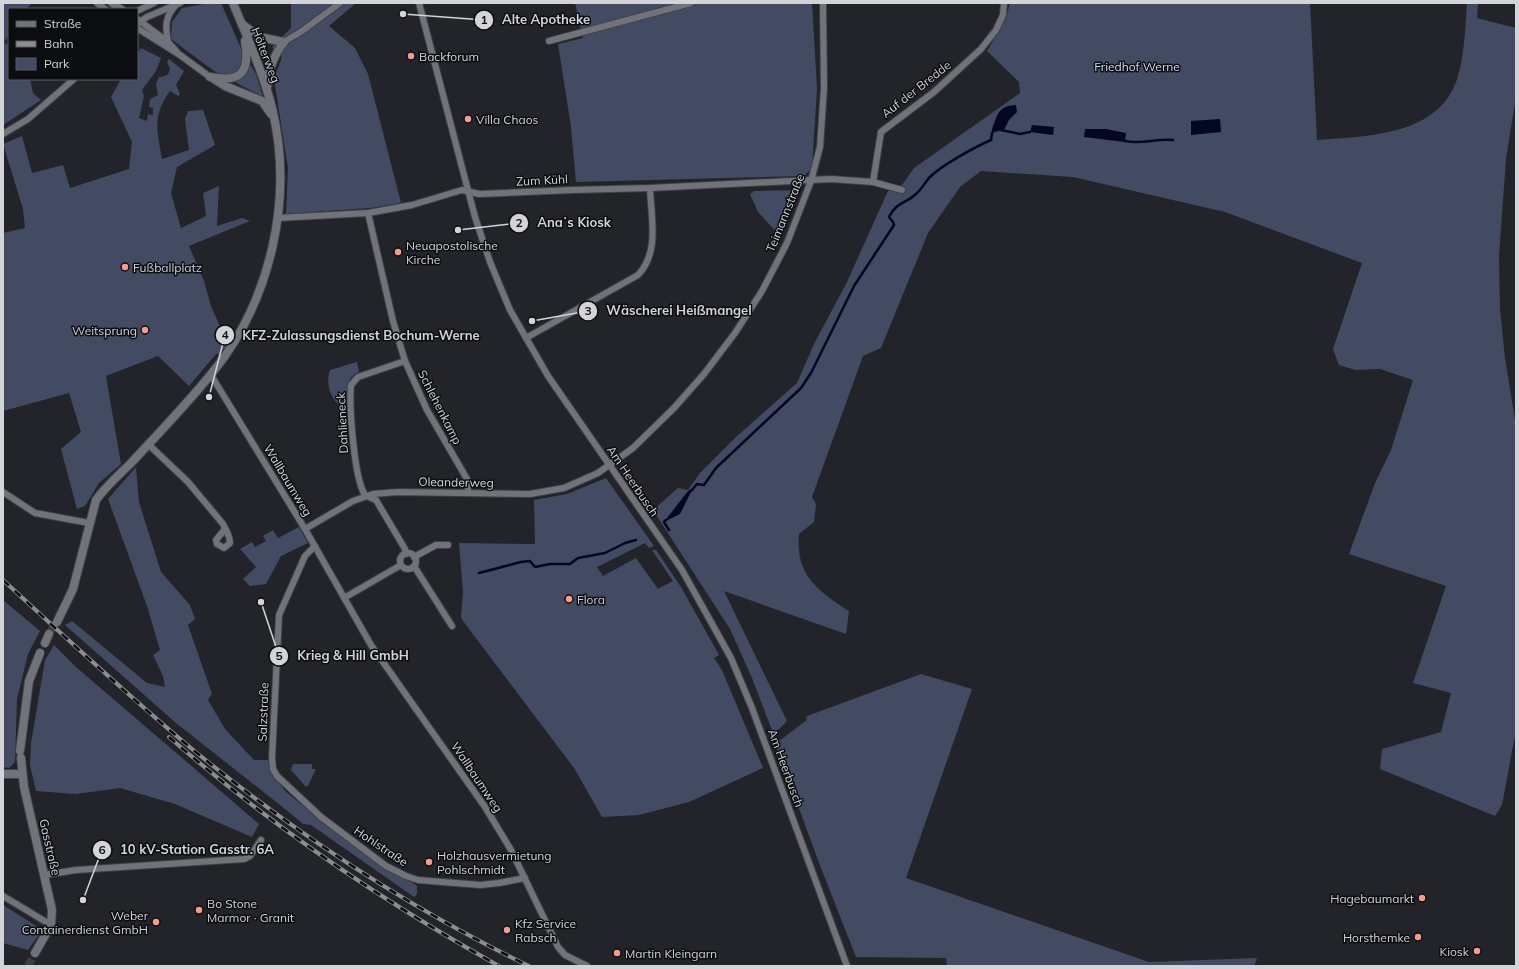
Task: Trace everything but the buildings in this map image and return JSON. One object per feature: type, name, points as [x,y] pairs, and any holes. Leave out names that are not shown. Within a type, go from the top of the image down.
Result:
[{"type":"street","points":[[98,3],[106,7]]},
{"type":"street","points":[[111,3],[120,8]]},
{"type":"street","points":[[138,11],[154,3]]},
{"type":"street","points":[[267,91],[271,63],[274,55],[284,42],[302,31],[340,3]]},
{"type":"street","name":"Am Heerbusch","points":[[419,3],[469,192],[490,262],[510,310],[548,376],[682,570],[731,658],[752,708],[847,966]]},
{"type":"street","points":[[549,41],[691,3]]},
{"type":"street","name":"Teimannstraße","points":[[609,465],[633,448],[674,408],[704,374],[735,333],[762,291],[788,243],[811,181],[820,148],[825,19],[823,3]]},
{"type":"street","name":"Auf der Bredde","points":[[873,182],[881,132],[934,92],[980,50],[996,30],[1003,15],[1004,3]]},
{"type":"street","points":[[138,21],[178,4]]},
{"type":"street","points":[[168,42],[165,24],[168,15],[178,4]]},
{"type":"street","name":"Hölterweg","points":[[57,622],[73,589],[96,500],[103,490],[148,444],[211,375],[244,326],[264,278],[278,218],[279,163],[274,117],[267,91],[234,6]]},
{"type":"street","points":[[138,21],[168,42],[180,55]]},
{"type":"street","points":[[242,24],[259,37],[284,42]]},
{"type":"street","points":[[210,77],[222,79],[235,78],[243,72],[247,61],[242,24]]},
{"type":"street","points":[[138,29],[180,55],[210,77],[226,86],[262,101],[274,117]]},
{"type":"street","points":[[3,134],[28,119],[73,80]]},
{"type":"street","name":"Zum Kühl","points":[[278,218],[368,213],[412,205],[462,190],[479,194],[650,188],[831,179],[873,182],[902,190]]},
{"type":"street","points":[[526,338],[638,275],[646,267],[650,259],[653,242],[650,188]]},
{"type":"street","name":"Schlehenkamp","points":[[368,213],[393,321],[405,361],[427,410],[467,479],[468,492]]},
{"type":"street","name":"Dahlieneck","points":[[365,495],[362,490],[355,462],[351,385],[358,377],[405,361]]},
{"type":"street","name":"Wallbaumweg","points":[[211,375],[386,666],[485,807],[511,850],[558,947],[565,955],[587,966]]},
{"type":"street","points":[[148,444],[196,490],[226,529]]},
{"type":"street","name":"Oleanderweg","points":[[305,529],[365,495],[384,492],[530,494],[580,482],[598,473],[609,465]]},
{"type":"street","points":[[3,492],[35,513],[89,523]]},
{"type":"street","points":[[365,495],[376,500],[406,549],[406,554]]},
{"type":"street","points":[[414,557],[436,545],[448,545]]},
{"type":"street","name":"Salzstraße","points":[[273,769],[279,615],[305,556],[315,546]]},
{"type":"street","points":[[414,557],[411,554],[406,554],[400,558],[401,565],[407,569],[414,566]]},
{"type":"street","points":[[414,557],[414,566],[452,626]]},
{"type":"street","points":[[344,598],[401,565]]},
{"type":"street","points":[[45,643],[50,634]]},
{"type":"street","name":"Gasstraße","points":[[40,653],[29,681],[25,705],[21,755],[22,774],[52,910],[51,925]]},
{"type":"street","name":"Hohlstraße","points":[[273,769],[282,783],[321,817],[386,866],[406,876],[418,880],[471,884],[499,884],[525,878]]},
{"type":"street","points":[[3,774],[22,774]]},
{"type":"street","points":[[44,875],[76,870],[244,859],[250,856],[261,840]]},
{"type":"street","points":[[3,896],[51,925],[36,953]]},
{"type":"green space","points":[[3,3],[32,3],[28,8],[8,8],[8,36],[4,42],[8,45],[8,80],[30,80],[33,93],[41,100],[3,125]]},
{"type":"green space","points":[[209,3],[221,3],[244,55],[256,74],[263,97],[214,71],[171,39],[172,22],[182,8]]},
{"type":"green space","points":[[291,3],[356,3],[329,26],[355,48],[368,74],[401,203],[370,208],[286,214],[288,168],[274,79],[282,57],[272,47],[291,28]]},
{"type":"green space","points":[[575,3],[812,3],[817,89],[812,168],[804,176],[576,182],[571,127],[558,44],[583,38]]},
{"type":"green space","name":"Friedhof Werne","points":[[1010,3],[1310,3],[1317,140],[1380,134],[1419,122],[1436,111],[1449,96],[1458,76],[1463,49],[1467,3],[1478,3],[1477,18],[1516,28],[1516,96],[1506,159],[1499,256],[1500,309],[1505,358],[1516,426],[1516,730],[1502,805],[1495,816],[1380,769],[1382,749],[1441,732],[1451,693],[1413,683],[1446,586],[1349,554],[1375,483],[1391,450],[1413,380],[1380,369],[1355,370],[1339,365],[1333,349],[1362,263],[1225,212],[1073,177],[981,171],[960,187],[928,233],[881,348],[863,356],[812,497],[816,504],[814,522],[799,534],[801,561],[805,571],[819,589],[849,611],[846,634],[724,591],[787,721],[773,733],[752,678],[730,629],[653,510],[678,488],[688,490],[700,473],[737,436],[797,383],[814,344],[847,282],[888,191],[902,185],[914,168],[1020,93],[1019,82],[987,51],[1006,18]]},
{"type":"green space","points":[[141,48],[161,58],[156,71],[142,90],[144,96],[139,118],[147,121],[148,114],[153,115],[153,108],[149,107],[150,99],[158,95],[156,84],[159,77],[165,76],[169,73],[170,69],[167,62],[169,59],[184,71],[176,85],[180,94],[178,96],[170,91],[160,108],[158,116],[157,124],[162,159],[189,150],[185,119],[188,111],[203,110],[215,145],[177,167],[171,193],[181,228],[206,216],[203,193],[219,186],[217,226],[242,218],[250,221],[189,246],[204,281],[211,306],[228,345],[218,355],[217,353],[189,386],[158,356],[106,376],[121,464],[99,483],[85,506],[77,509],[61,449],[81,432],[69,393],[3,411],[3,233],[25,228],[23,209],[3,144],[22,136],[32,173],[63,165],[70,188],[129,169],[132,142],[111,97],[120,80],[138,80],[138,52]]},
{"type":"green space","points":[[799,190],[780,236],[758,212],[750,194],[754,191]]},
{"type":"green space","points":[[357,362],[359,372],[351,377],[349,381],[348,404],[338,404],[330,393],[328,379],[330,370]]},
{"type":"green space","points":[[136,467],[139,502],[161,572],[190,605],[195,619],[188,625],[212,694],[208,700],[225,729],[254,760],[268,760],[273,773],[285,791],[313,814],[417,886],[417,894],[414,897],[311,825],[303,824],[176,723],[65,625],[72,621],[147,683],[165,687],[163,676],[153,655],[160,650],[147,606],[108,499]]},
{"type":"green space","points":[[606,478],[654,546],[649,548],[645,543],[597,567],[603,576],[636,558],[658,589],[673,581],[652,550],[656,550],[681,587],[719,655],[714,658],[722,670],[763,768],[689,802],[639,815],[602,817],[574,768],[463,621],[461,617],[463,592],[459,543],[535,544],[534,500],[567,494]]},
{"type":"green space","points":[[299,527],[308,543],[281,556],[266,584],[250,586],[243,579],[256,567],[240,549],[252,542],[255,547],[266,541],[263,536],[273,530],[278,538]]},
{"type":"green space","points":[[3,600],[40,631],[28,654],[17,699],[15,762],[9,768],[3,767]]},
{"type":"green space","points":[[54,645],[76,667],[259,824],[252,837],[175,804],[120,788],[76,794],[36,791],[30,765],[31,743],[45,660]]},
{"type":"green space","points":[[921,674],[972,689],[906,878],[1149,962],[1257,958],[1254,966],[947,966],[946,958],[856,957],[775,744],[807,720],[806,717],[810,715]]},
{"type":"green space","points":[[293,764],[312,764],[312,769],[316,769],[308,786],[306,787],[291,770]]},
{"type":"green space","points":[[3,905],[41,929],[41,932],[28,950],[3,943]]},
{"type":"shaded area","points":[[1016,105],[1017,112],[1009,120],[1004,130],[994,132],[992,129],[1002,109]]},
{"type":"shaded area","points":[[1220,119],[1221,132],[1191,135],[1191,121]]},
{"type":"shaded area","points":[[1032,125],[1054,127],[1053,135],[1030,132]]},
{"type":"shaded area","points":[[1085,129],[1106,129],[1126,133],[1125,142],[1084,137]]},
{"type":"shaded area","points":[[693,488],[680,514],[664,522],[688,491]]},
{"type":"waterway","points":[[691,491],[697,484],[704,485],[716,468],[801,388],[811,373],[854,286],[894,225],[889,217],[895,208],[916,194],[930,177],[942,167],[991,140],[994,130]]},
{"type":"waterway","points":[[1001,130],[1020,134],[1030,132]]},
{"type":"waterway","points":[[1125,141],[1137,142],[1173,140]]},
{"type":"waterway","points":[[666,520],[664,522],[669,530]]},
{"type":"waterway","points":[[479,573],[530,561],[535,567],[550,564],[570,564],[578,558],[605,553],[625,543],[636,540]]},
{"type":"tunnel","points":[[49,634],[57,622]]},
{"type":"tunnel","points":[[28,966],[35,953]]},
{"type":"railway","points":[[3,580],[96,666],[168,729],[271,810],[312,839],[397,894],[440,919],[529,966]]},
{"type":"railway","points":[[169,737],[247,801],[328,860],[412,915],[499,966]]},
{"type":"place","name":"Alte Apotheke","points":[[403,14]]},
{"type":"place","name":"Backforum","points":[[411,56]]},
{"type":"place","name":"Villa Chaos","points":[[468,119]]},
{"type":"place","name":"Anaʼs Kiosk","points":[[458,230]]},
{"type":"place","name":"Neuapostolische Kirche","points":[[398,252]]},
{"type":"place","name":"Fußballplatz","points":[[125,267]]},
{"type":"place","name":"Wäscherei Heißmangel","points":[[532,321]]},
{"type":"place","name":"Weitsprung","points":[[145,330]]},
{"type":"place","name":"KFZ-Zulassungsdienst Bochum-Werne","points":[[209,397]]},
{"type":"place","name":"Flora","points":[[569,599]]},
{"type":"place","name":"Krieg & Hill GmbH","points":[[261,602]]},
{"type":"place","name":"Holzhausvermietung Pohlschmidt","points":[[429,862]]},
{"type":"place","name":"Hagebaumarkt","points":[[1422,898]]},
{"type":"place","name":"10 kV-Station Gasstr. 6A","points":[[83,900]]},
{"type":"place","name":"Bo Stone Marmor · Granit","points":[[199,910]]},
{"type":"place","name":"Weber Containerdienst GmbH","points":[[156,922]]},
{"type":"place","name":"Kfz Service Rabsch","points":[[507,930]]},
{"type":"place","name":"Horsthemke","points":[[1418,937]]},
{"type":"place","name":"Kiosk","points":[[1477,951]]},
{"type":"place","name":"Martin Kleingarn","points":[[617,953]]}]
